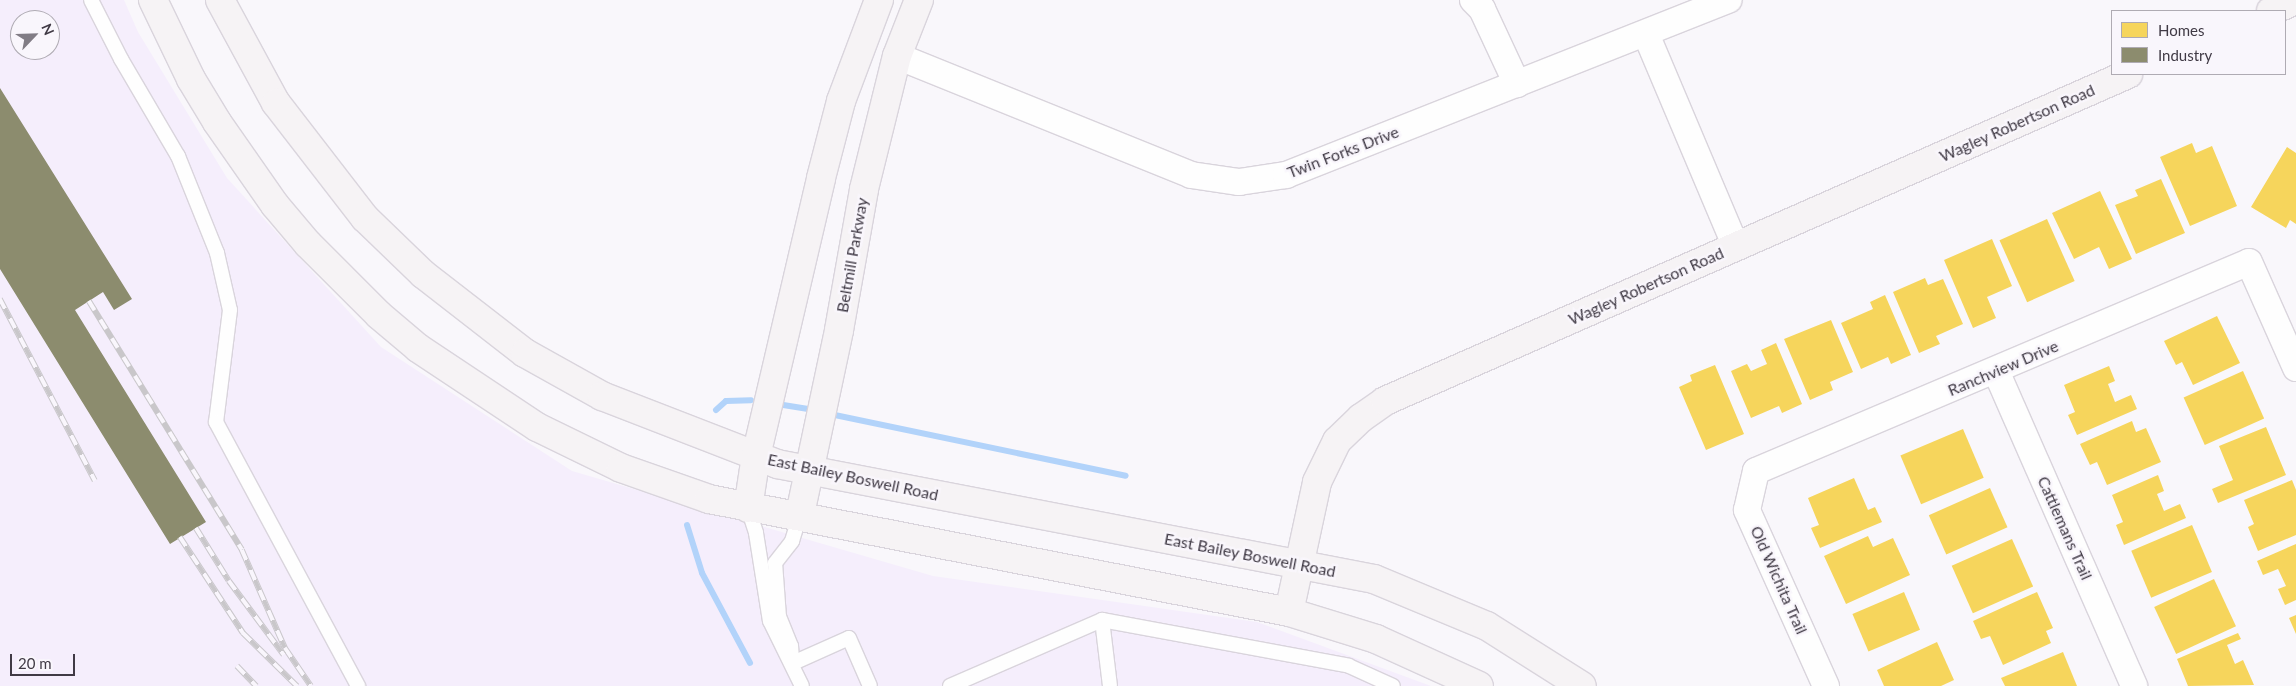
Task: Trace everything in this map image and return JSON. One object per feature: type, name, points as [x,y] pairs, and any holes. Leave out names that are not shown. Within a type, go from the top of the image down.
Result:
[{"type":"main road","points":[[153,0],[191,79],[245,165],[308,244],[379,315],[458,378],[537,427],[664,484],[748,508],[800,514],[916,542],[1289,612],[1376,639],[1479,686]]},
{"type":"main road","name":"East Bailey Boswell Road","points":[[220,0],[255,70],[294,130],[365,218],[423,274],[525,353],[602,396],[756,456],[808,470],[1374,579],[1487,626],[1582,686]]},
{"type":"main road","points":[[748,508],[756,456],[821,178],[862,38],[878,0]]},
{"type":"main road","name":"Beltmill Parkway","points":[[800,514],[839,330],[864,189],[897,56],[919,0]]},
{"type":"main road","points":[[2273,10],[2296,0]]},
{"type":"main road","points":[[862,38],[897,56]]},
{"type":"main road","name":"Wagley Robertson Road","points":[[1289,612],[1317,482],[1337,440],[1361,418],[1385,402],[2126,75]]},
{"type":"street","points":[[1473,0],[1482,9],[1517,84]]},
{"type":"street","name":"Twin Forks Drive","points":[[897,56],[1191,175],[1239,182],[1286,175],[1729,0]]},
{"type":"street","points":[[1646,34],[1736,247]]},
{"type":"street","name":"Ranchview Drive","points":[[1756,472],[2249,262],[2296,368]]},
{"type":"street","name":"Cattlemans Trail","points":[[1996,371],[2134,686]]},
{"type":"street","name":"Old Wichita Trail","points":[[1756,472],[1747,510],[1826,686]]},
{"type":"lane","points":[[91,0],[121,59],[178,156],[217,253],[230,310],[216,422],[358,686]]},
{"type":"lane","points":[[748,508],[756,533],[770,621],[793,663],[802,686]]},
{"type":"lane","points":[[793,663],[791,646],[780,617],[775,563],[792,540],[800,514]]},
{"type":"lane","points":[[1102,620],[1110,686]]},
{"type":"lane","points":[[950,686],[1102,620],[1349,666],[1393,686]]},
{"type":"lane","points":[[793,663],[849,638],[870,686]]},
{"type":"shaded area","points":[[0,0],[124,0],[138,32],[227,178],[381,347],[572,471],[933,576],[1257,622],[1431,686],[0,686]]},
{"type":"building: Homes","points":[[2192,143],[2196,153],[2212,146],[2237,206],[2190,226],[2160,157]]},
{"type":"building: Homes","points":[[2287,147],[2296,153],[2296,224],[2290,220],[2286,228],[2251,207]]},
{"type":"building: Homes","points":[[2161,179],[2185,233],[2136,254],[2115,205],[2138,196],[2135,190]]},
{"type":"building: Homes","points":[[2100,191],[2132,259],[2109,269],[2099,247],[2074,259],[2052,213]]},
{"type":"building: Homes","points":[[2047,219],[2075,281],[2027,302],[1999,240]]},
{"type":"building: Homes","points":[[1992,239],[2012,286],[1987,297],[1996,318],[1973,328],[1944,260]]},
{"type":"building: Homes","points":[[1925,278],[1928,285],[1943,279],[1963,324],[1936,336],[1940,344],[1919,353],[1893,292]]},
{"type":"building: Homes","points":[[1885,295],[1911,355],[1891,364],[1888,357],[1861,369],[1841,323],[1873,309],[1870,302]]},
{"type":"building: Homes","points":[[2217,316],[2240,363],[2193,385],[2182,362],[2176,365],[2164,341]]},
{"type":"building: Homes","points":[[1831,320],[1853,372],[1830,382],[1833,390],[1810,400],[1784,339]]},
{"type":"building: Homes","points":[[1776,343],[1802,404],[1782,413],[1779,406],[1751,418],[1731,371],[1747,364],[1751,371],[1767,364],[1761,350]]},
{"type":"building: Homes","points":[[1715,365],[1744,434],[1706,450],[1679,387],[1692,381],[1690,375]]},
{"type":"building: Homes","points":[[2109,366],[2115,381],[2108,384],[2115,402],[2131,395],[2137,409],[2077,435],[2068,415],[2075,412],[2064,385]]},
{"type":"building: Homes","points":[[2243,371],[2264,419],[2205,445],[2184,397]]},
{"type":"building: Homes","points":[[2132,421],[2136,432],[2146,428],[2161,462],[2107,485],[2097,462],[2090,465],[2080,444]]},
{"type":"building: Homes","points":[[2266,427],[2286,475],[2218,503],[2212,489],[2233,480],[2219,446]]},
{"type":"building: Homes","points":[[1963,429],[1984,478],[1921,504],[1900,456]]},
{"type":"building: Homes","points":[[2158,475],[2164,491],[2157,494],[2164,511],[2180,504],[2186,518],[2124,545],[2116,525],[2123,522],[2112,495]]},
{"type":"building: Homes","points":[[1854,478],[1868,510],[1875,507],[1882,522],[1820,548],[1811,528],[1819,525],[1808,498]]},
{"type":"building: Homes","points":[[2292,480],[2296,490],[2296,535],[2258,551],[2248,527],[2254,524],[2244,500]]},
{"type":"building: Homes","points":[[1990,488],[2007,527],[1946,555],[1929,515]]},
{"type":"building: Homes","points":[[2192,525],[2212,572],[2151,598],[2131,551]]},
{"type":"building: Homes","points":[[1868,536],[1873,547],[1893,538],[1910,575],[1846,604],[1824,556]]},
{"type":"building: Homes","points":[[2012,539],[2033,587],[1973,613],[1952,566]]},
{"type":"building: Homes","points":[[2296,544],[2296,600],[2285,605],[2278,589],[2286,586],[2278,569],[2263,575],[2257,561]]},
{"type":"building: Homes","points":[[2214,579],[2236,626],[2176,654],[2154,607]]},
{"type":"building: Homes","points":[[1904,592],[1920,630],[1868,652],[1852,614]]},
{"type":"building: Homes","points":[[2037,592],[2053,628],[2046,631],[2051,643],[2003,665],[1990,636],[1981,639],[1973,621]]},
{"type":"building: Homes","points":[[2296,615],[2296,634],[2289,618]]},
{"type":"building: Homes","points":[[2238,633],[2241,639],[2227,645],[2235,664],[2243,660],[2254,685],[2188,686],[2177,659]]},
{"type":"building: Homes","points":[[1937,642],[1954,680],[1941,686],[1884,686],[1877,670]]},
{"type":"building: Homes","points":[[2063,652],[2077,686],[2005,686],[2001,678]]},
{"type":"building: Industry","points":[[0,88],[132,299],[114,310],[103,292],[75,310],[206,522],[170,544],[0,269]]},
{"type":"waterway","points":[[716,410],[726,401],[751,400]]},
{"type":"waterway","points":[[777,404],[807,409]]},
{"type":"waterway","points":[[830,414],[1126,476]]},
{"type":"waterway","points":[[687,525],[702,573],[750,663]]},
{"type":"railway","points":[[0,299],[95,481]]},
{"type":"railway","points":[[89,301],[242,550],[285,648],[311,686]]},
{"type":"railway","points":[[196,528],[229,581],[284,655]]},
{"type":"railway","points":[[180,537],[243,633],[297,686]]},
{"type":"railway","points":[[237,666],[256,686]]}]
